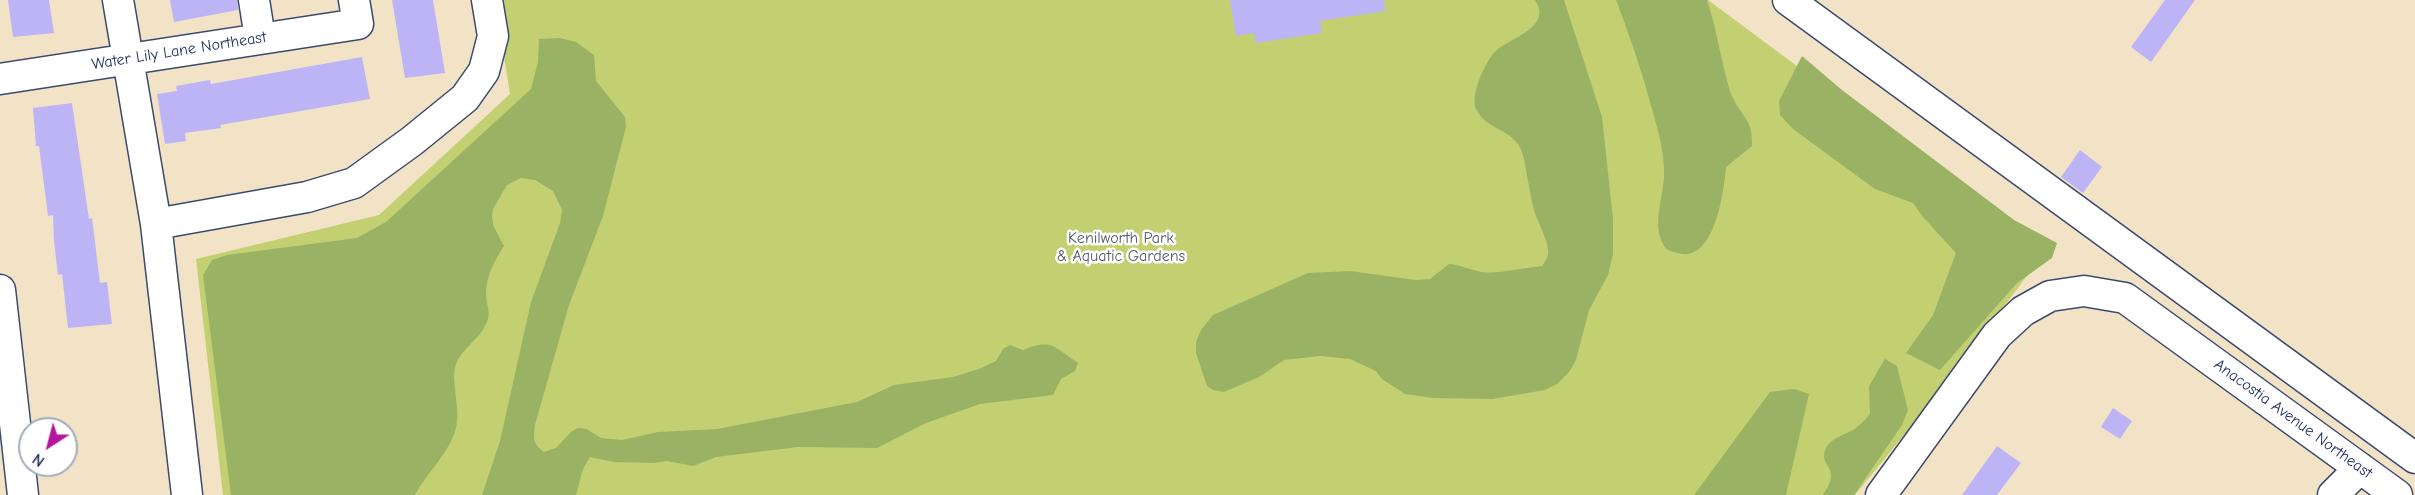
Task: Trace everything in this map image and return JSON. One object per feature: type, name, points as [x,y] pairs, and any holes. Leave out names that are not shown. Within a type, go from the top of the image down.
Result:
[{"type":"street","points":[[118,0],[156,224],[187,495]]},
{"type":"street","points":[[254,0],[260,38]]},
{"type":"street","points":[[156,224],[307,197],[354,183],[412,141],[465,98],[484,71],[493,36],[487,0]]},
{"type":"street","points":[[1788,0],[2415,458]]},
{"type":"street","name":"Water Lily Lane Northeast","points":[[0,79],[260,38],[356,12]]},
{"type":"street","points":[[0,290],[3,335],[23,495]]},
{"type":"street","name":"Anacostia Avenue Northeast","points":[[1881,495],[1997,335],[2024,311],[2050,296],[2084,291],[2125,298],[2392,493]]},
{"type":"street","points":[[2333,495],[2360,468]]},
{"type":"green space","name":"Kenilworth Park & Aquatic Gardens","points":[[495,0],[1708,0],[2046,251],[1935,397],[1855,495],[223,495],[196,259],[379,215],[510,94]]},
{"type":"green space","points":[[1535,0],[1564,0],[1602,117],[1613,219],[1613,254],[1608,275],[1589,310],[1576,360],[1569,372],[1557,384],[1545,390],[1493,399],[1433,398],[1405,394],[1382,379],[1376,371],[1350,359],[1320,356],[1284,360],[1259,377],[1224,392],[1207,386],[1196,353],[1196,342],[1201,330],[1213,315],[1308,273],[1350,271],[1416,280],[1430,279],[1449,264],[1481,272],[1504,272],[1542,266],[1547,258],[1548,249],[1534,210],[1521,149],[1508,134],[1490,124],[1480,115],[1475,103],[1479,81],[1493,54],[1526,32],[1538,18],[1539,10]]},
{"type":"green space","points":[[1616,0],[1707,0],[1730,91],[1750,128],[1752,146],[1726,167],[1716,220],[1703,245],[1694,252],[1682,254],[1669,250],[1660,236],[1658,220],[1664,177],[1661,142],[1640,68]]},
{"type":"green space","points":[[560,38],[576,42],[594,55],[596,81],[625,117],[626,127],[603,216],[569,305],[535,425],[535,441],[544,452],[556,448],[578,428],[587,429],[601,438],[622,440],[658,432],[717,429],[857,402],[894,385],[953,377],[979,369],[996,361],[1003,349],[1010,345],[1023,350],[1040,345],[1052,346],[1078,363],[1075,371],[1061,379],[1053,395],[980,404],[926,423],[877,448],[798,447],[716,457],[693,466],[667,461],[614,462],[590,457],[583,469],[576,495],[482,495],[500,441],[531,302],[560,223],[562,210],[553,191],[535,180],[521,178],[507,185],[493,209],[494,227],[504,246],[489,274],[486,293],[488,320],[483,330],[462,353],[454,370],[457,420],[453,437],[415,495],[231,495],[203,275],[212,260],[227,255],[357,238],[386,222],[531,89],[538,62],[539,39]]},
{"type":"green space","points":[[1802,56],[1842,90],[2014,220],[2057,243],[2052,258],[2017,283],[1940,370],[1906,353],[1933,315],[1956,253],[1913,203],[1875,189],[1793,129],[1780,115],[1779,101]]},
{"type":"green space","points":[[1885,359],[1897,366],[1908,410],[1902,425],[1854,495],[1823,495],[1831,478],[1824,455],[1826,448],[1834,439],[1862,423],[1870,414],[1869,386]]},
{"type":"green space","points":[[1794,389],[1809,394],[1786,495],[1694,495],[1770,392]]},
{"type":"building","points":[[8,0],[49,0],[54,33],[13,37]]},
{"type":"building","points":[[170,0],[237,0],[238,10],[174,22]]},
{"type":"building","points":[[392,0],[433,0],[445,73],[405,78]]},
{"type":"building","points":[[1230,0],[1384,0],[1385,11],[1320,21],[1322,33],[1256,43],[1254,33],[1236,36]]},
{"type":"building","points":[[2165,0],[2195,0],[2151,62],[2131,47]]},
{"type":"building","points":[[362,57],[370,99],[220,125],[221,128],[185,133],[186,141],[165,144],[157,94],[177,91],[176,86],[210,80],[211,84]]},
{"type":"building","points":[[72,103],[89,219],[92,218],[100,283],[107,282],[112,324],[68,328],[62,274],[58,275],[53,215],[48,216],[39,146],[36,146],[33,108]]},
{"type":"building","points":[[2080,150],[2102,167],[2083,193],[2061,177]]},
{"type":"building","points":[[2113,408],[2132,421],[2120,439],[2101,427]]},
{"type":"building","points":[[1997,446],[2021,463],[1997,495],[1962,495]]}]
